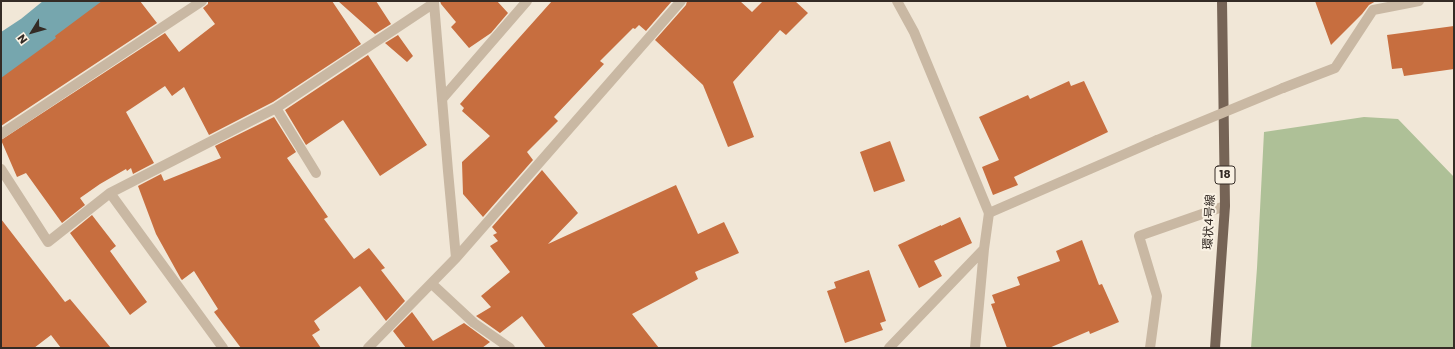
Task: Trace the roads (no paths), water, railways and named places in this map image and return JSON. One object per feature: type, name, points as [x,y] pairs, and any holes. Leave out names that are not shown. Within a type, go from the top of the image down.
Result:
[{"type":"main road","name":"環状4号線","points":[[1215,348],[1225,206],[1222,1]]},
{"type":"street","points":[[1,134],[202,1]]},
{"type":"street","points":[[442,99],[527,1]]},
{"type":"street","points":[[368,348],[456,258],[681,1]]},
{"type":"street","points":[[897,1],[914,32],[989,213],[984,249],[975,348]]},
{"type":"street","points":[[989,213],[1157,140],[1335,68],[1373,10],[1419,1]]},
{"type":"street","points":[[1,169],[48,242],[110,193],[276,108],[434,2],[456,258]]},
{"type":"street","points":[[276,108],[316,173]]},
{"type":"street","points":[[110,193],[223,348]]},
{"type":"street","points":[[1150,348],[1157,296],[1139,236],[1225,206]]},
{"type":"street","points":[[889,348],[984,249]]},
{"type":"street","points":[[432,284],[474,322],[510,348]]},
{"type":"waterway","points":[[1,64],[37,40],[85,1]]}]
